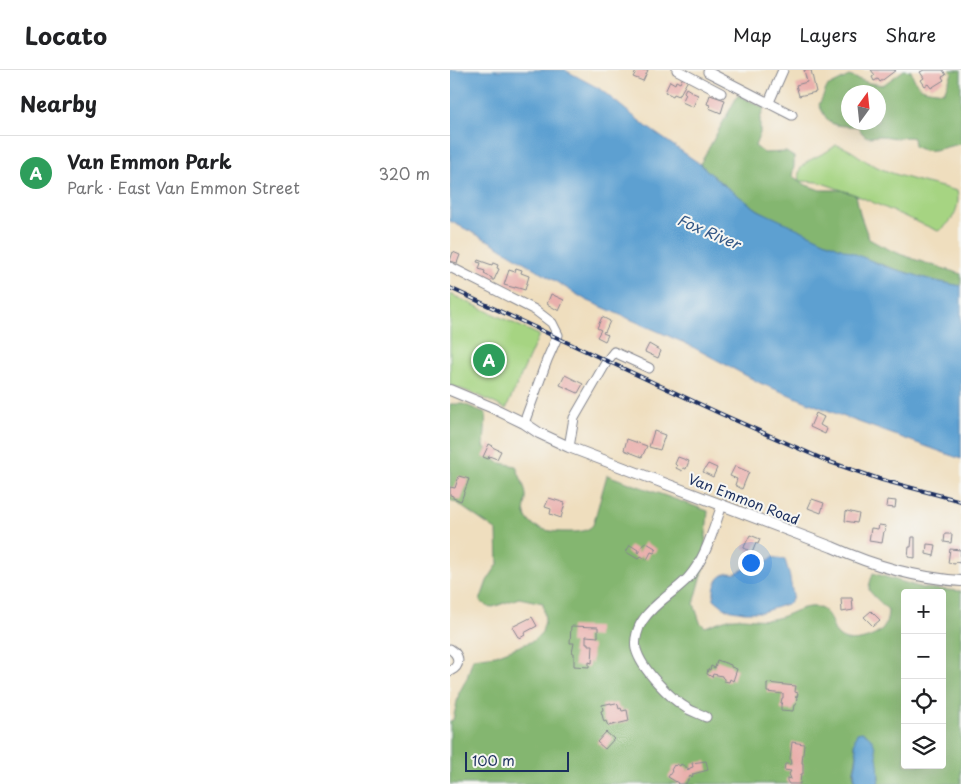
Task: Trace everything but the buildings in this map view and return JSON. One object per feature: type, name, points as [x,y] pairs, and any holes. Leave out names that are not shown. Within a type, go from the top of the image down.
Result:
[{"type":"street","points":[[677,70],[721,93]]},
{"type":"street","points":[[770,102],[783,70]]},
{"type":"street","points":[[708,72],[770,102],[792,115]]},
{"type":"street","points":[[450,267],[534,310],[552,323],[558,335],[524,423]]},
{"type":"street","points":[[568,447],[574,418],[614,352],[649,368]]},
{"type":"street","name":"Van Emmon Road","points":[[450,390],[493,408],[568,447],[874,564],[924,577],[961,581]]},
{"type":"street","points":[[706,717],[688,709],[666,692],[646,669],[636,649],[637,633],[651,609],[687,579],[700,562],[722,505]]},
{"type":"street","points":[[450,649],[456,653],[458,660],[456,666],[450,671]]},
{"type":"green space","points":[[904,70],[911,71],[919,86],[927,90],[944,92],[952,73],[949,70],[961,70],[961,144],[937,150],[925,150],[914,146],[913,138],[911,137],[868,137],[860,130],[886,130],[886,85],[883,85]]},
{"type":"green space","points":[[849,76],[869,83],[883,85],[841,85],[841,125],[830,122],[819,105],[827,87]]},
{"type":"green space","points":[[738,95],[764,108],[760,119],[760,133],[755,146],[764,153],[786,152],[794,157],[792,176],[806,185],[820,190],[841,190],[856,195],[860,214],[869,239],[902,255],[961,274],[961,286],[900,271],[840,248],[762,212],[720,182],[700,164]]},
{"type":"green space","points":[[836,145],[845,148],[881,169],[957,191],[958,203],[951,219],[938,231],[856,195],[819,182],[799,181],[800,171],[805,164]]},
{"type":"green space","points":[[450,294],[539,335],[506,409],[480,396],[450,385]]},
{"type":"green space","points":[[450,404],[463,404],[486,413],[484,446],[497,462],[516,466],[526,497],[525,514],[531,523],[541,529],[580,532],[590,528],[593,525],[607,475],[708,511],[703,571],[694,604],[700,622],[705,627],[734,618],[772,619],[799,609],[816,607],[825,611],[840,637],[850,641],[862,640],[881,631],[887,620],[888,610],[869,589],[873,573],[922,588],[935,589],[901,589],[901,769],[946,769],[946,590],[961,591],[961,784],[878,784],[879,778],[875,749],[854,744],[857,755],[853,774],[856,784],[450,784],[450,721],[453,720],[459,693],[467,678],[473,658],[496,655],[533,641],[542,632],[545,621],[543,603],[519,598],[490,608],[480,601],[487,581],[498,564],[497,531],[450,500]]},
{"type":"water","name":"Fox River","points":[[450,70],[565,70],[600,89],[647,127],[700,164],[721,183],[758,210],[824,241],[884,266],[935,281],[961,286],[961,459],[842,416],[760,383],[687,344],[586,300],[491,242],[450,221]]},
{"type":"water","points":[[773,557],[785,560],[793,596],[790,603],[762,612],[744,612],[726,609],[714,599],[715,587],[721,577],[728,573],[736,573]]},
{"type":"water","points":[[862,732],[870,737],[874,744],[878,761],[878,784],[856,784],[854,773],[857,752],[854,741],[857,733]]},
{"type":"railway","points":[[450,288],[827,461],[882,480],[961,501]]},
{"type":"place","name":"Van Emmon Park","points":[[489,360]]}]
